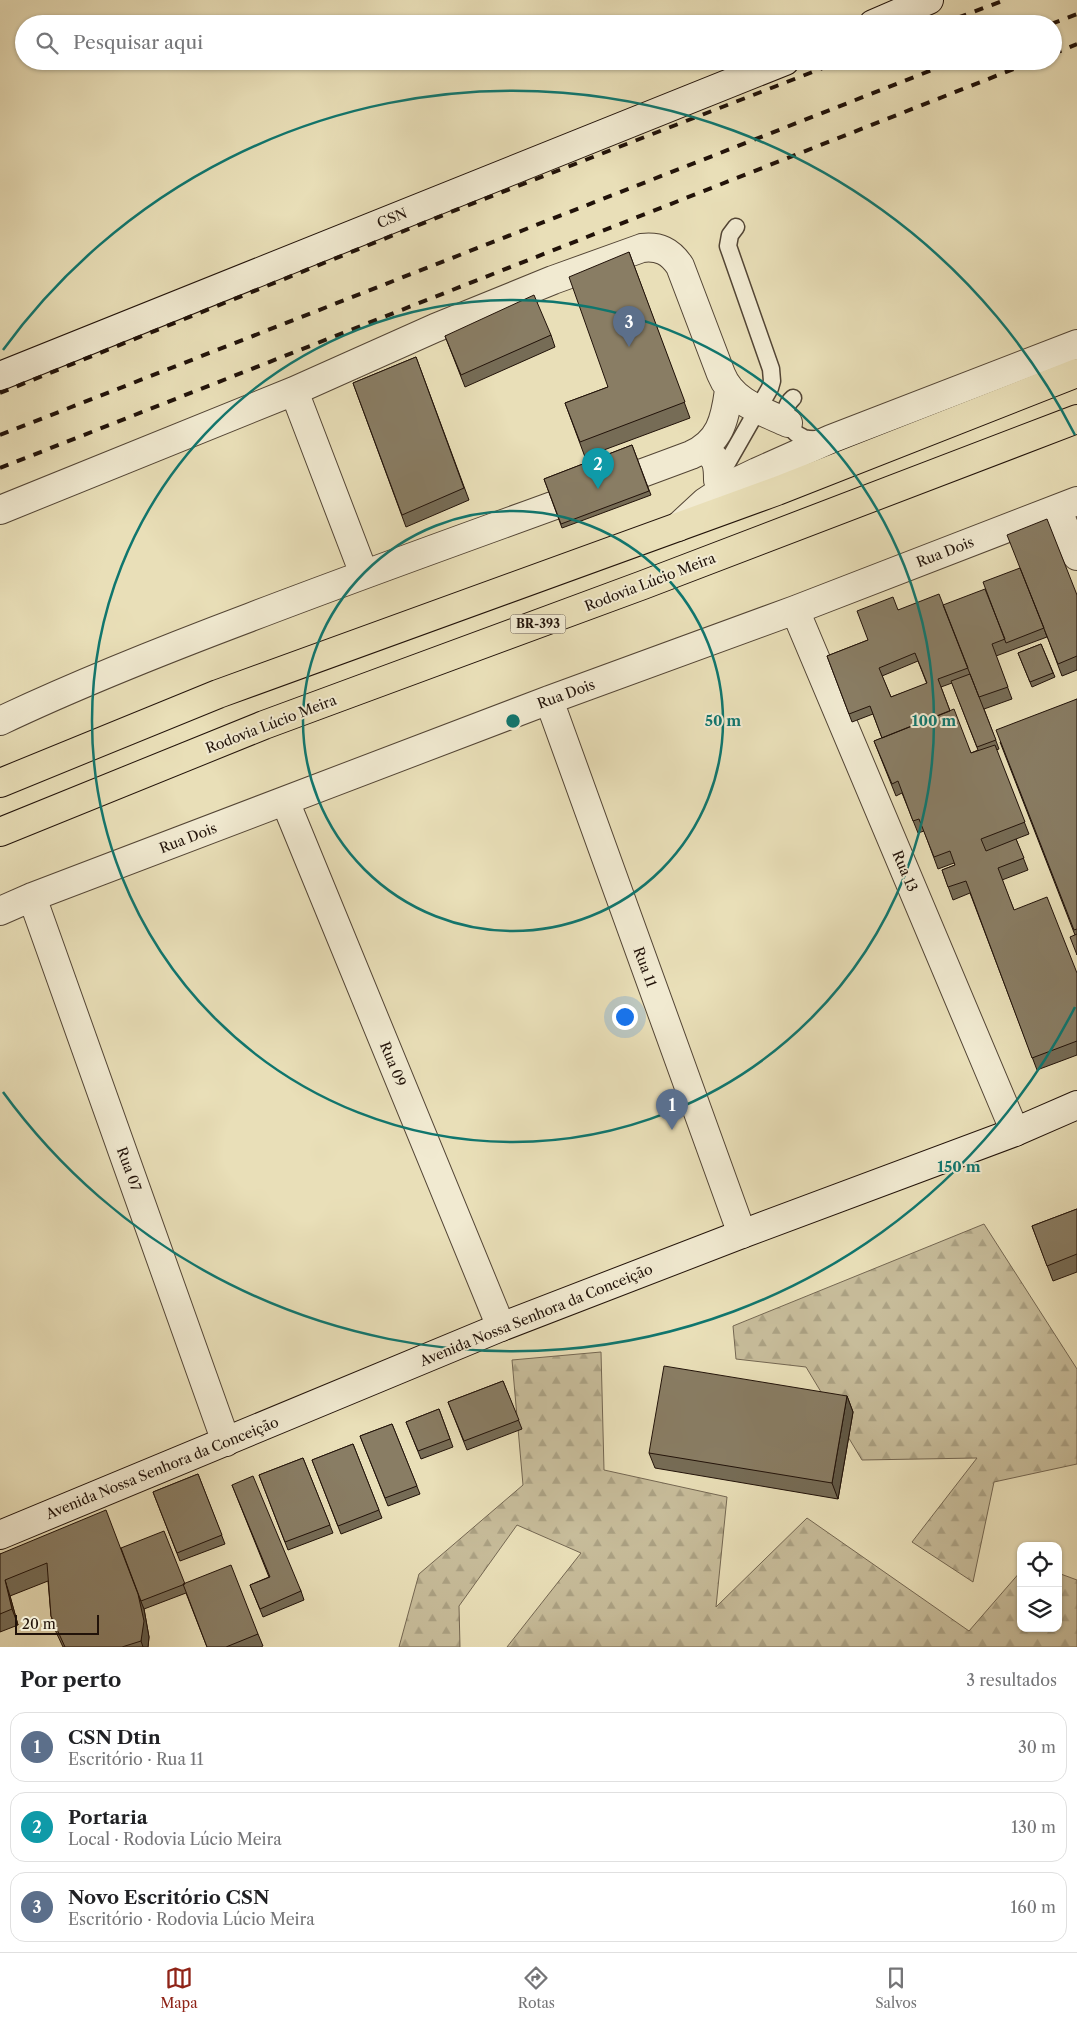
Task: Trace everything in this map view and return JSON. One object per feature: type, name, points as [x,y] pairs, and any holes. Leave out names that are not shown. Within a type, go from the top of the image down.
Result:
[{"type":"main road","points":[[0,783],[218,694],[786,487],[1077,373]]},
{"type":"main road","name":"Rodovia Lúcio Meira","points":[[0,832],[264,725],[644,585],[1077,419]]},
{"type":"main road","points":[[1044,431],[1077,427]]},
{"type":"street","points":[[894,15],[929,0]]},
{"type":"street","name":"CSN","points":[[0,376],[763,70]]},
{"type":"street","points":[[0,510],[294,391],[435,328],[544,283],[629,251],[652,247],[669,253],[680,266],[721,374],[729,390],[735,396],[758,409],[790,411]]},
{"type":"street","points":[[678,527],[711,491],[831,438],[1077,344]]},
{"type":"street","points":[[0,722],[110,672],[364,574],[528,516],[702,450],[709,445],[721,427],[729,390]]},
{"type":"street","points":[[294,391],[364,574]]},
{"type":"street","points":[[702,450],[713,456],[717,462],[711,491]]},
{"type":"street","points":[[1067,505],[1077,556]]},
{"type":"street","name":"Rua Dois","points":[[0,911],[32,897],[549,700],[795,610],[1067,505]]},
{"type":"street","name":"Rua 13","points":[[795,610],[1016,1132]]},
{"type":"street","name":"Rua 11","points":[[549,700],[742,1234]]},
{"type":"street","name":"Rua 09","points":[[285,801],[501,1328]]},
{"type":"street","name":"Rua 07","points":[[32,897],[226,1442]]},
{"type":"street","name":"Avenida Nossa Senhora da Conceição","points":[[0,1535],[501,1328],[742,1234],[1016,1132],[1077,1105]]},
{"type":"lane","points":[[711,491],[770,388],[772,375],[728,246],[730,235],[736,227]]},
{"type":"lane","points":[[790,411],[791,429],[802,437],[810,439],[831,438]]},
{"type":"green space","points":[[984,1224],[1077,1369],[1077,1464],[994,1482],[973,1582],[912,1542],[977,1458],[862,1460],[806,1367],[736,1359],[733,1326]]},
{"type":"green space","points":[[601,1352],[604,1470],[727,1497],[716,1607],[807,1518],[969,1631],[1017,1576],[1017,1632],[1062,1632],[1062,1574],[1077,1580],[1077,1647],[507,1647],[581,1553],[517,1525],[459,1606],[460,1647],[399,1647],[419,1574],[523,1485],[512,1360]]},
{"type":"building","points":[[629,252],[685,402],[580,442],[565,403],[608,387],[569,277]]},
{"type":"building","points":[[534,295],[551,335],[461,375],[445,336]]},
{"type":"building","points":[[416,357],[464,488],[402,515],[353,383]]},
{"type":"building","points":[[632,445],[649,491],[561,524],[544,479]]},
{"type":"building","points":[[1047,519],[1077,595],[1077,656],[1058,664],[1007,535]]},
{"type":"building","points":[[1020,568],[1044,628],[1006,643],[983,582]]},
{"type":"building","points":[[985,589],[1005,639],[992,644],[1008,687],[979,697],[943,605]]},
{"type":"building","points":[[939,594],[968,668],[938,679],[950,711],[882,738],[870,706],[849,714],[827,656],[868,640],[857,611],[893,597],[898,610]],"holes":[[[915,653],[927,683],[891,697],[879,668]]]},
{"type":"building","points":[[1041,644],[1053,673],[1030,682],[1018,653]]},
{"type":"building","points":[[970,674],[996,740],[977,747],[951,681]]},
{"type":"building","points":[[1077,699],[1077,929],[1074,930],[996,730]]},
{"type":"building","points":[[954,709],[971,753],[995,745],[1025,822],[981,839],[986,851],[1016,839],[1024,858],[998,868],[1014,910],[1047,897],[1077,973],[1077,1041],[1032,1058],[966,881],[948,887],[942,870],[955,865],[950,851],[934,857],[919,819],[913,821],[898,781],[892,784],[874,741]]},
{"type":"building","points":[[1077,934],[1077,955],[1070,937]]},
{"type":"building","points":[[1077,1209],[1077,1254],[1047,1266],[1032,1226]]},
{"type":"building","points":[[664,1366],[847,1396],[832,1483],[649,1453]]},
{"type":"building","points":[[503,1381],[519,1420],[464,1441],[448,1402]]},
{"type":"building","points":[[439,1409],[450,1439],[418,1451],[406,1422]]},
{"type":"building","points":[[392,1424],[417,1486],[385,1498],[360,1436]]},
{"type":"building","points":[[353,1444],[379,1510],[338,1526],[312,1460]]},
{"type":"building","points":[[303,1458],[330,1525],[285,1542],[259,1475]]},
{"type":"building","points":[[198,1474],[222,1535],[177,1553],[153,1492]]},
{"type":"building","points":[[253,1476],[301,1591],[260,1609],[250,1585],[270,1577],[232,1485]]},
{"type":"building","points":[[106,1510],[138,1594],[144,1621],[141,1641],[122,1647],[65,1647],[51,1616],[47,1563],[5,1580],[12,1609],[0,1614],[0,1554]]},
{"type":"building","points":[[164,1531],[185,1584],[141,1601],[121,1548]]},
{"type":"building","points":[[231,1565],[258,1634],[226,1647],[207,1647],[183,1584]]},
{"type":"railway","points":[[965,15],[1005,0]]},
{"type":"railway","points":[[1062,20],[1077,14]]},
{"type":"railway","points":[[1062,50],[1077,44]]},
{"type":"railway","points":[[0,393],[451,212],[818,70]]},
{"type":"railway","points":[[0,435],[932,70]]},
{"type":"railway","points":[[0,468],[1011,70]]},
{"type":"place","name":"Novo Escritório CSN","points":[[629,347]]},
{"type":"place","name":"Portaria","points":[[598,489]]},
{"type":"place","name":"CSN Dtin","points":[[672,1130]]}]
